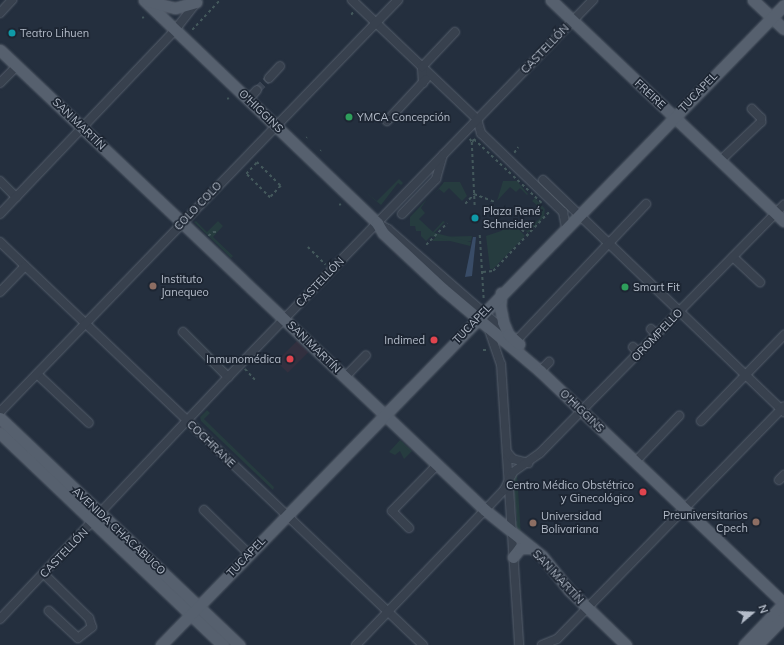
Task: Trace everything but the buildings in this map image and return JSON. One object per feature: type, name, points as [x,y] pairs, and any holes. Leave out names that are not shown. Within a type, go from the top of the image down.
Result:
[{"type":"main road","points":[[144,0],[175,8],[197,1]]},
{"type":"main road","name":"O'HIGGINS","points":[[144,0],[377,223],[384,233],[481,311],[489,329],[540,371],[784,603]]},
{"type":"main road","name":"FREIRE","points":[[550,0],[780,217]]},
{"type":"main road","points":[[753,0],[784,29]]},
{"type":"main road","name":"TUCAPEL","points":[[161,645],[384,414],[481,311],[502,293],[784,4]]},
{"type":"main road","name":"SAN MARTÍN","points":[[0,50],[484,510],[543,557],[588,608],[626,645]]},
{"type":"main road","points":[[502,293],[500,313],[512,338],[540,371]]},
{"type":"main road","name":"AVENIDA CHACABUCO","points":[[0,418],[97,518]]},
{"type":"main road","name":"AVENIDA CHACABUCO","points":[[0,433],[97,518],[195,610],[239,645]]},
{"type":"main road","points":[[513,557],[520,548],[532,548]]},
{"type":"main road","points":[[744,645],[784,603]]},
{"type":"main road","name":"AVENIDA CHACABUCO","points":[[195,610],[223,645]]},
{"type":"main road","points":[[757,645],[784,617]]},
{"type":"street","points":[[0,13],[12,0]]},
{"type":"street","points":[[352,0],[477,119],[481,133]]},
{"type":"street","name":"COLO COLO","points":[[0,412],[275,125],[398,0]]},
{"type":"street","name":"CASTELLÓN","points":[[0,619],[97,518],[228,377],[443,154],[466,135],[477,119],[593,0]]},
{"type":"street","points":[[0,214],[175,30],[197,1]]},
{"type":"street","points":[[423,83],[422,67],[455,32]]},
{"type":"street","points":[[0,83],[17,66]]},
{"type":"street","points":[[269,78],[280,66]]},
{"type":"street","points":[[387,121],[431,75]]},
{"type":"street","points":[[248,100],[257,90]]},
{"type":"street","points":[[720,161],[761,122],[761,118],[752,108]]},
{"type":"street","points":[[466,135],[470,130],[481,133],[565,215],[566,228]]},
{"type":"street","points":[[402,214],[436,179],[443,154]]},
{"type":"street","points":[[542,645],[555,641],[783,409],[543,180]]},
{"type":"street","points":[[0,181],[16,197]]},
{"type":"street","points":[[415,184],[423,192]]},
{"type":"street","points":[[548,197],[579,214]]},
{"type":"street","points":[[512,338],[610,243],[646,204]]},
{"type":"street","name":"OROMPELLO","points":[[356,645],[504,490],[514,471],[528,463],[582,411],[654,332],[680,311],[733,257],[780,217],[784,205]]},
{"type":"street","name":"COCHRANE","points":[[0,242],[423,645]]},
{"type":"street","points":[[733,257],[760,282]]},
{"type":"street","points":[[0,292],[25,266]]},
{"type":"street","name":"O'HIGGINS","points":[[481,311],[512,338]]},
{"type":"street","points":[[489,329],[501,360],[519,645]]},
{"type":"street","points":[[183,332],[228,377]]},
{"type":"street","points":[[702,421],[784,335]]},
{"type":"street","points":[[345,377],[366,355]]},
{"type":"street","points":[[540,371],[549,362]]},
{"type":"street","points":[[37,374],[89,423]]},
{"type":"street","points":[[635,462],[679,416]]},
{"type":"street","points":[[507,452],[513,459],[528,463]]},
{"type":"street","points":[[409,528],[392,511],[437,465]]},
{"type":"street","points":[[204,510],[249,554]]},
{"type":"street","points":[[44,574],[89,618],[92,627],[83,636],[78,638],[49,611]]},
{"type":"path","points":[[192,30],[220,0]]},
{"type":"path","points":[[466,135],[472,142],[475,208]]},
{"type":"path","points":[[472,142],[474,139],[551,212],[494,271],[482,272]]},
{"type":"path","points":[[257,162],[281,186],[270,198],[246,174],[251,168],[257,162]]},
{"type":"path","points":[[474,194],[495,202]]},
{"type":"path","points":[[465,204],[474,194]]},
{"type":"path","points":[[514,221],[528,236]]},
{"type":"path","points":[[426,245],[447,222]]},
{"type":"path","points":[[207,238],[213,232],[218,232]]},
{"type":"path","points":[[480,235],[482,272],[481,311]]},
{"type":"path","points":[[308,247],[326,265]]},
{"type":"path","points":[[483,350],[490,350]]},
{"type":"path","points":[[244,368],[256,381]]},
{"type":"shaded area","name":"Inmunomédica","points":[[297,341],[308,352],[288,373],[276,362]]},
{"type":"green space","points":[[399,179],[403,183],[401,185],[398,183],[381,205],[364,191],[377,201]]},
{"type":"green space","points":[[503,181],[517,181],[528,194],[527,195],[520,188],[516,192],[510,187],[497,201]]},
{"type":"green space","points":[[444,182],[460,182],[467,196],[462,201],[449,188],[444,193],[439,189],[433,196]]},
{"type":"green space","points":[[535,198],[545,209],[544,217],[528,233],[515,220],[527,231],[541,217],[536,211],[539,207],[532,201]]},
{"type":"green space","points":[[427,199],[421,208],[425,213],[419,219],[433,232],[443,221],[445,222],[426,241],[421,236],[421,231],[416,231],[415,226],[410,226],[410,217]]},
{"type":"green space","points":[[196,221],[207,232],[218,221],[223,226],[213,237],[233,256],[231,258],[194,222]]},
{"type":"green space","points":[[513,223],[525,236],[493,269],[490,269],[486,236],[501,231]]},
{"type":"green space","points":[[431,232],[471,242],[470,246],[430,236]]},
{"type":"green space","points":[[472,236],[471,241],[432,241],[436,237]]},
{"type":"green space","points":[[207,410],[210,413],[204,419],[274,487],[273,490],[201,421],[200,417]]},
{"type":"green space","points":[[400,440],[412,451],[404,459],[400,451],[395,455],[389,452]]},
{"type":"green space","points":[[517,474],[521,536],[515,523],[517,520],[512,477]]},
{"type":"water","points":[[473,237],[476,237],[472,276],[465,277]]},
{"type":"tunnel","points":[[257,90],[269,78]]},
{"type":"place","name":"Teatro Lihuen","points":[[12,33]]},
{"type":"place","name":"YMCA Concepción","points":[[349,117]]},
{"type":"place","name":"Plaza René Schneider","points":[[475,218]]},
{"type":"place","name":"Instituto Janequeo","points":[[153,286]]},
{"type":"place","name":"Smart Fit","points":[[625,287]]},
{"type":"place","name":"Indimed","points":[[434,340]]},
{"type":"place","name":"Inmunomédica","points":[[290,359]]},
{"type":"place","name":"Centro Médico Obstétrico y Ginecológico","points":[[643,492]]},
{"type":"place","name":"Preuniversitarios Cpech","points":[[756,522]]},
{"type":"place","name":"Universidad Bolivariana","points":[[533,523]]}]
